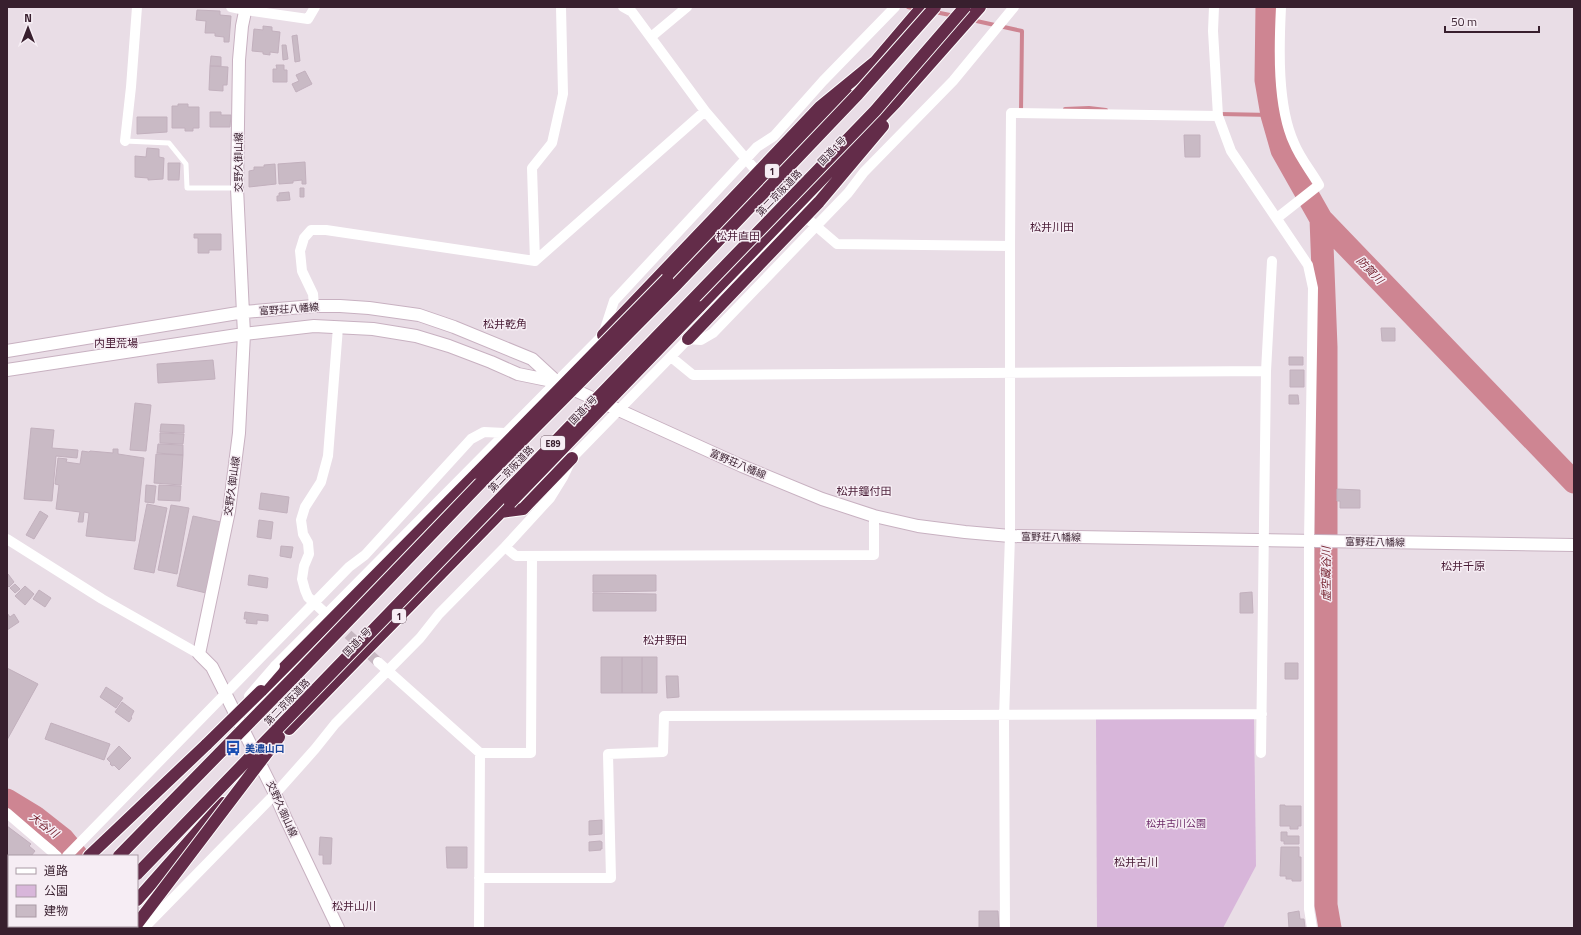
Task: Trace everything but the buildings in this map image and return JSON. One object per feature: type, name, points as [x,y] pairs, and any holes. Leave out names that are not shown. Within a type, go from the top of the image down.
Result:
[{"type":"highway","name":"1","points":[[90,855],[261,691],[477,473],[853,87],[922,7]]},
{"type":"highway","name":"第二京阪道路","points":[[120,855],[296,676],[491,472],[676,285],[858,94],[935,7]]},
{"type":"highway","name":"第二京阪道路","points":[[138,873],[875,111],[965,7]]},
{"type":"highway","name":"国道1号","points":[[138,899],[289,729],[896,102],[980,7]]},
{"type":"highway","points":[[603,335],[820,107],[875,62]]},
{"type":"highway","points":[[688,339],[819,202],[885,124],[896,102]]},
{"type":"highway","points":[[505,507],[523,509],[572,458]]},
{"type":"highway","points":[[140,927],[313,693]]},
{"type":"main road","name":"交野久御山線","points":[[246,9],[242,26],[239,60],[237,188],[244,312],[240,433],[229,511],[199,654],[212,667],[276,794],[286,819],[338,928]]},
{"type":"main road","name":"富野荘八幡線","points":[[7,351],[244,312],[314,306],[362,308],[419,315],[454,327],[532,359],[557,382]]},
{"type":"main road","name":"富野荘八幡線","points":[[7,370],[244,334],[314,326],[373,329],[416,336],[449,346],[518,374],[557,382],[764,475],[822,499],[874,516],[918,526],[1010,536],[1574,545]]},
{"type":"street","points":[[125,141],[137,7]]},
{"type":"street","points":[[231,7],[308,19],[315,7]]},
{"type":"street","points":[[535,261],[532,168],[552,143],[563,94],[561,7]]},
{"type":"street","points":[[623,7],[632,12],[705,111],[750,163]]},
{"type":"street","points":[[651,37],[687,7]]},
{"type":"street","points":[[207,744],[275,666],[603,335],[614,301],[750,163],[757,147],[774,136],[823,81],[895,7]]},
{"type":"street","points":[[140,927],[276,794],[335,724],[420,638],[439,614],[505,547],[550,498],[563,477],[572,458],[688,339],[701,340],[713,333],[812,223],[848,193],[864,172],[953,81],[1014,7]]},
{"type":"street","points":[[1214,7],[1213,31],[1218,116],[1232,151],[1308,265],[1314,288],[1309,901],[1312,928]]},
{"type":"street","points":[[1277,218],[1319,185],[1294,143],[1283,107],[1279,46],[1281,7]]},
{"type":"street","points":[[314,306],[313,294],[302,271],[300,251],[304,238],[311,230],[326,230],[535,261],[705,111]]},
{"type":"street","points":[[1005,928],[1004,714],[1010,536],[1010,113],[1218,116]]},
{"type":"street","points":[[812,223],[837,244],[1010,246]]},
{"type":"street","points":[[1261,752],[1266,371],[1272,261]]},
{"type":"street","points":[[323,611],[308,597],[302,579],[304,566],[309,554],[308,543],[303,534],[301,520],[305,507],[322,482],[328,456],[338,327]]},
{"type":"street","points":[[671,357],[693,375],[1266,371]]},
{"type":"street","points":[[68,855],[314,602],[349,567],[365,555],[471,439],[484,432],[505,433]]},
{"type":"street","points":[[505,547],[516,556],[874,555],[874,516]]},
{"type":"street","points":[[7,539],[102,599],[199,654]]},
{"type":"street","points":[[378,662],[480,753],[530,753],[532,556]]},
{"type":"street","points":[[479,878],[611,878],[608,754],[663,752],[664,716],[1262,714]]},
{"type":"street","points":[[479,928],[480,753]]},
{"type":"street","points":[[7,813],[56,855]]},
{"type":"lane","points":[[125,141],[169,143],[186,164],[187,188],[237,188]]},
{"type":"green space","name":"松井古川公園","points":[[1096,718],[1254,718],[1256,866],[1223,928],[1097,928]]},
{"type":"waterway","points":[[908,7],[915,9],[918,8]]},
{"type":"waterway","name":"防賀川","points":[[1267,7],[1266,80],[1272,115],[1282,150],[1321,219],[1574,482]]},
{"type":"waterway","points":[[935,12],[955,16]]},
{"type":"waterway","points":[[972,20],[1022,31],[1022,111]]},
{"type":"waterway","points":[[1065,109],[1089,108],[1106,110]]},
{"type":"waterway","points":[[1219,114],[1272,115]]},
{"type":"waterway","name":"虚空蔵谷川","points":[[1321,219],[1326,347],[1326,905],[1330,928]]},
{"type":"waterway","name":"大谷川","points":[[7,800],[35,817],[63,839],[76,855]]},
{"type":"tunnel","points":[[766,179],[809,220]]},
{"type":"tunnel","points":[[326,614],[378,662]]},
{"type":"place","name":"美濃山口","points":[[233,748]]},
{"type":"district","name":"松井川田","points":[[1052,227]]},
{"type":"district","name":"松井直田","points":[[738,236]]},
{"type":"district","name":"松井乾角","points":[[505,324]]},
{"type":"district","name":"内里荒場","points":[[116,343]]},
{"type":"district","name":"松井鐘付田","points":[[864,491]]},
{"type":"district","name":"松井千原","points":[[1463,566]]},
{"type":"district","name":"松井野田","points":[[665,640]]},
{"type":"district","name":"松井古川","points":[[1136,862]]},
{"type":"district","name":"松井山川","points":[[354,906]]}]
